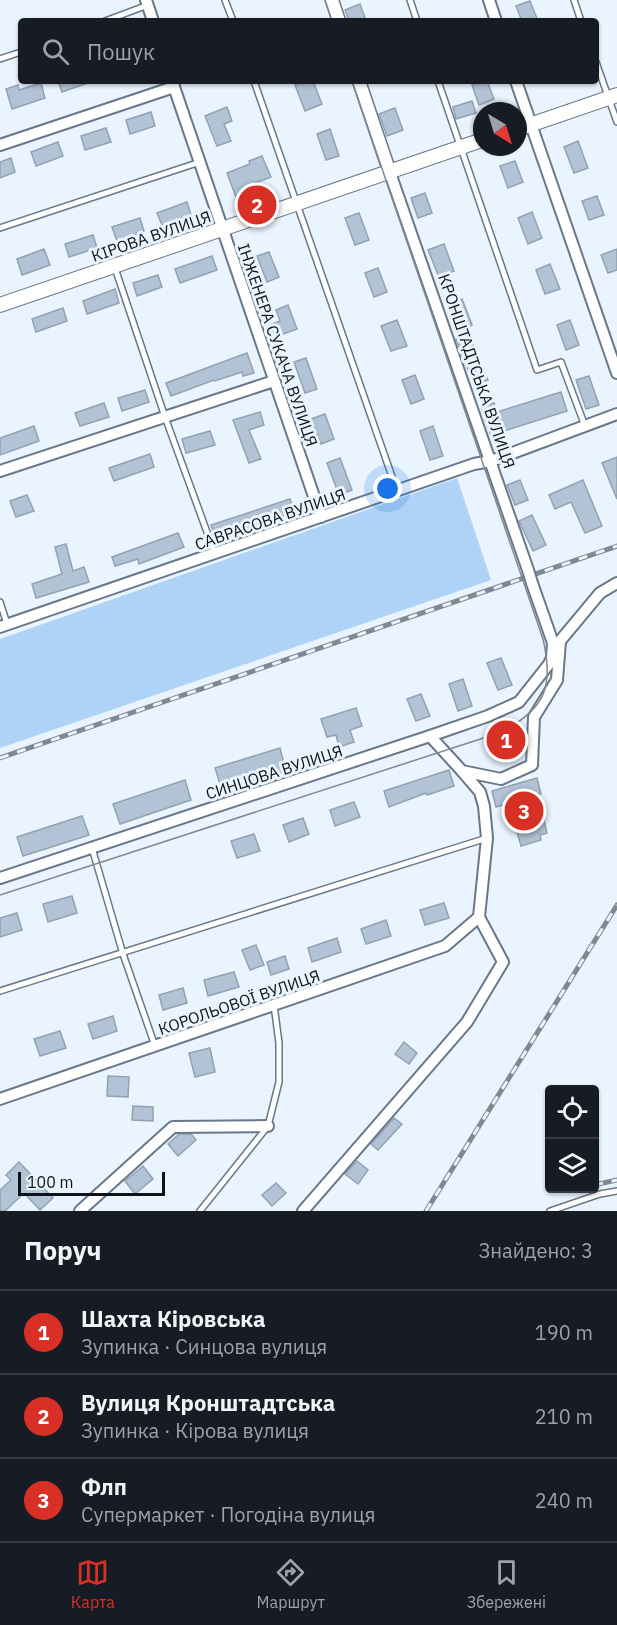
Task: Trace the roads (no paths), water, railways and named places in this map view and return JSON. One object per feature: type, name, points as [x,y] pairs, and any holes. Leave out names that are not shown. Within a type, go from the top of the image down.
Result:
[{"type":"main road","points":[[527,126],[613,96]]},
{"type":"main road","name":"КІРОВА ВУЛИЦЯ","points":[[0,305],[473,142]]},
{"type":"street","points":[[332,0],[338,18]]},
{"type":"street","points":[[489,0],[495,18]]},
{"type":"street","points":[[147,3],[152,18]]},
{"type":"street","points":[[0,145],[173,84]]},
{"type":"street","name":"ІНЖЕНЕРА СУКАЧА ВУЛИЦЯ","points":[[173,84],[321,517]]},
{"type":"street","name":"КРОНШТАДТСЬКА ВУЛИЦЯ","points":[[360,84],[553,643],[552,658],[543,672]]},
{"type":"street","points":[[517,84],[520,102]]},
{"type":"street","points":[[527,135],[617,373]]},
{"type":"street","points":[[0,471],[274,381]]},
{"type":"street","name":"САВРАСОВА ВУЛИЦЯ","points":[[4,626],[397,490],[474,464],[491,461],[617,414]]},
{"type":"street","points":[[462,771],[501,779],[532,765],[534,717],[557,680],[560,641],[600,593],[617,583]]},
{"type":"street","name":"СИНЦОВА ВУЛИЦЯ","points":[[0,878],[488,716],[519,702],[543,672]]},
{"type":"street","points":[[303,1211],[467,1022],[503,962],[479,917],[487,838],[484,806],[480,792],[430,736]]},
{"type":"street","name":"КОРОЛЬОВОЇ ВУЛИЦЯ","points":[[0,1099],[445,946],[479,917]]},
{"type":"street","points":[[80,1211],[174,1127],[268,1126]]},
{"type":"lane","points":[[225,0],[232,18]]},
{"type":"lane","points":[[410,0],[416,18]]},
{"type":"lane","points":[[574,0],[580,18]]},
{"type":"lane","points":[[112,18],[147,3]]},
{"type":"lane","points":[[0,59],[18,53]]},
{"type":"lane","points":[[599,68],[613,96],[617,122]]},
{"type":"lane","points":[[255,84],[397,490]]},
{"type":"lane","points":[[439,84],[537,370],[561,362],[585,426]]},
{"type":"lane","points":[[0,228],[200,162]]},
{"type":"lane","points":[[115,266],[165,417],[215,554]]},
{"type":"lane","points":[[0,602],[4,626]]},
{"type":"lane","points":[[0,991],[487,838]]},
{"type":"lane","points":[[92,847],[123,954],[155,1046]]},
{"type":"lane","points":[[200,1211],[268,1126],[279,1082],[279,1043],[274,1005]]},
{"type":"lane","points":[[550,1211],[600,1194],[617,1191]]},
{"type":"tram line","points":[[325,0],[331,18]]},
{"type":"tram line","points":[[0,895],[502,732],[529,714],[543,694],[547,670],[543,639],[353,84]]},
{"type":"railway","points":[[0,758],[617,546]]},
{"type":"railway","points":[[426,1211],[617,905]]},
{"type":"railway","points":[[599,1184],[617,1180]]},
{"type":"place","name":"Вулиця Кронштадтська","points":[[257,205]]},
{"type":"place","name":"Шахта Кіровська","points":[[506,740]]},
{"type":"place","name":"Флп","points":[[524,811]]}]
